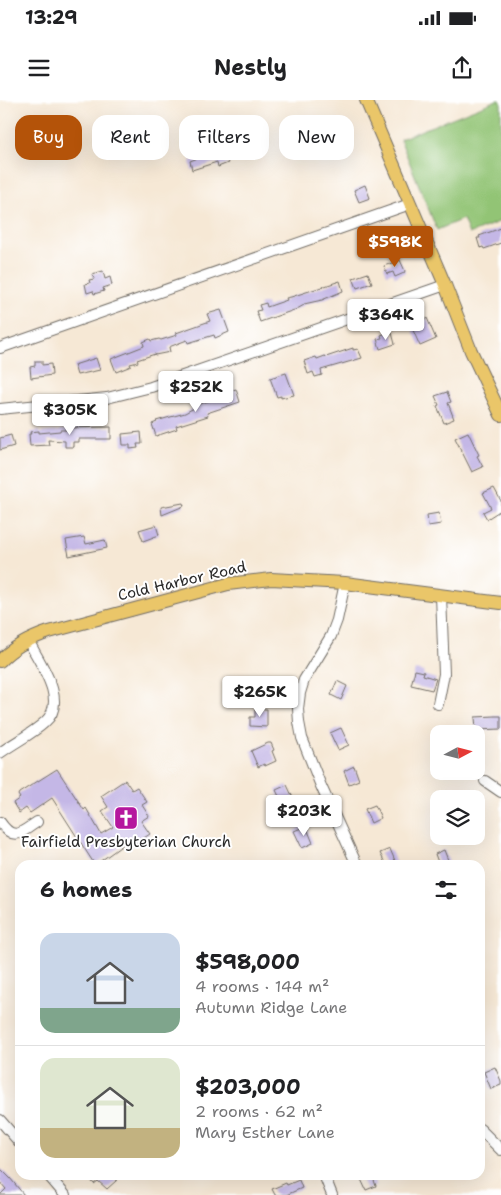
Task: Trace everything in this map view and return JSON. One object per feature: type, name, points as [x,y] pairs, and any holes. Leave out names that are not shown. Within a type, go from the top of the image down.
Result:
[{"type":"main road","points":[[366,100],[445,285],[471,352],[501,415]]},
{"type":"main road","name":"Cold Harbor Road","points":[[0,661],[28,640],[49,632],[228,584],[271,579],[345,583],[501,603]]},
{"type":"street","points":[[0,348],[410,204]]},
{"type":"street","points":[[0,409],[129,394],[445,285]]},
{"type":"street","points":[[345,583],[338,620],[331,636],[304,680],[298,709],[302,738],[321,786],[355,860]]},
{"type":"street","points":[[438,704],[444,674],[441,595]]},
{"type":"street","points":[[0,752],[44,723],[54,710],[55,694],[28,640]]},
{"type":"street","points":[[484,781],[501,792]]},
{"type":"street","points":[[0,822],[8,833],[13,835],[18,834],[37,822]]},
{"type":"street","points":[[0,1120],[15,1137]]},
{"type":"street","points":[[485,1134],[501,1150]]},
{"type":"street","points":[[52,1180],[65,1195]]},
{"type":"street","points":[[326,1180],[332,1195]]},
{"type":"green space","points":[[497,100],[501,102],[501,221],[469,234],[463,219],[437,230],[400,139]]},
{"type":"building","points":[[227,160],[228,163],[218,167],[217,162],[192,170],[190,161]]},
{"type":"building","points":[[365,185],[370,198],[359,202],[354,190]]},
{"type":"building","points":[[501,228],[501,243],[484,249],[483,247],[480,248],[477,238],[480,238],[479,236]]},
{"type":"building","points":[[400,260],[405,271],[404,273],[395,277],[393,272],[387,274],[384,266]]},
{"type":"building","points":[[103,271],[105,279],[110,277],[112,285],[103,288],[104,291],[94,294],[93,291],[87,293],[85,284],[90,283],[89,280],[94,279],[92,274]]},
{"type":"building","points":[[368,273],[372,283],[357,288],[353,278]]},
{"type":"building","points":[[340,281],[343,291],[260,322],[256,311],[261,310],[259,305],[266,303],[267,307],[287,300],[286,298]]},
{"type":"building","points":[[221,310],[229,332],[215,338],[214,335],[188,343],[187,340],[169,347],[170,352],[155,354],[137,360],[138,362],[130,364],[131,366],[116,372],[111,359],[144,346],[143,342],[150,339],[151,341],[161,340],[210,321],[207,314]]},
{"type":"building","points":[[427,318],[436,339],[420,346],[412,328],[420,325],[421,321]]},
{"type":"building","points":[[389,332],[390,334],[392,333],[395,344],[380,349],[377,339],[382,338],[381,335]]},
{"type":"building","points":[[353,348],[353,350],[358,349],[362,358],[321,370],[322,375],[315,377],[313,372],[308,374],[304,361],[316,357],[317,359],[326,357]]},
{"type":"building","points":[[96,358],[100,370],[77,375],[74,365]]},
{"type":"building","points":[[35,361],[42,361],[42,365],[51,364],[52,375],[31,378],[30,367],[35,366]]},
{"type":"building","points":[[286,373],[294,395],[277,397],[270,378]]},
{"type":"building","points":[[236,389],[240,402],[207,413],[208,416],[176,426],[177,429],[156,436],[152,424],[156,421],[185,413],[194,408],[193,406],[223,396],[222,394]]},
{"type":"building","points":[[447,392],[451,402],[448,403],[454,419],[444,423],[435,396]]},
{"type":"building","points":[[111,427],[111,439],[79,439],[79,442],[73,442],[73,447],[65,447],[65,441],[48,440],[49,445],[30,446],[30,432],[60,431],[66,430],[66,428]]},
{"type":"building","points":[[141,432],[142,444],[137,444],[138,448],[130,449],[130,445],[123,445],[122,434]]},
{"type":"building","points":[[468,432],[483,467],[472,472],[455,438]]},
{"type":"building","points":[[11,435],[14,446],[0,450],[0,438]]},
{"type":"building","points":[[494,488],[501,501],[501,510],[487,519],[483,512],[491,508],[483,493]]},
{"type":"building","points":[[183,503],[184,506],[162,515],[161,507]]},
{"type":"building","points":[[439,513],[441,524],[428,526],[427,515]]},
{"type":"building","points":[[156,525],[159,535],[143,541],[139,530]]},
{"type":"building","points":[[84,537],[86,544],[105,540],[107,548],[69,556],[66,540]]},
{"type":"building","points":[[415,670],[424,672],[423,675],[436,679],[432,690],[411,685]]},
{"type":"building","points":[[337,681],[347,686],[341,700],[331,695]]},
{"type":"building","points":[[255,709],[267,709],[267,727],[250,726],[250,717],[255,717]]},
{"type":"building","points":[[501,716],[501,729],[485,730],[485,725],[476,725],[475,717]]},
{"type":"building","points":[[341,728],[349,745],[338,750],[330,733]]},
{"type":"building","points":[[271,743],[276,761],[258,767],[251,751]]},
{"type":"building","points":[[354,766],[359,780],[349,784],[344,771]]},
{"type":"building","name":"Fairfield Presbyterian Church","points":[[57,769],[84,810],[86,808],[101,834],[113,827],[102,811],[108,807],[101,796],[125,780],[132,790],[137,787],[147,802],[142,805],[149,816],[141,821],[150,834],[130,847],[127,842],[102,860],[92,860],[52,798],[30,813],[26,808],[19,813],[13,803],[20,798],[19,793]]},
{"type":"building","points":[[287,785],[295,802],[284,807],[276,790]]},
{"type":"building","points":[[375,805],[381,818],[371,823],[365,809]]},
{"type":"building","points":[[306,826],[313,843],[302,848],[294,831]]},
{"type":"building","points":[[390,849],[395,860],[384,860],[380,853]]},
{"type":"building","points":[[444,850],[448,860],[437,860],[435,854]]},
{"type":"building","points":[[495,1067],[501,1085],[491,1089],[485,1072]]},
{"type":"building","points":[[0,1168],[24,1195],[0,1195],[6,1189],[0,1182]]},
{"type":"building","points":[[90,1180],[117,1180],[107,1189],[98,1181],[94,1184]]},
{"type":"building","points":[[299,1180],[302,1188],[286,1195],[275,1195],[272,1189],[286,1183],[287,1185]]},
{"type":"building","points":[[361,1180],[374,1180],[376,1186],[366,1190]]},
{"type":"place","name":"Fairfield Presbyterian Church","points":[[126,818]]}]
